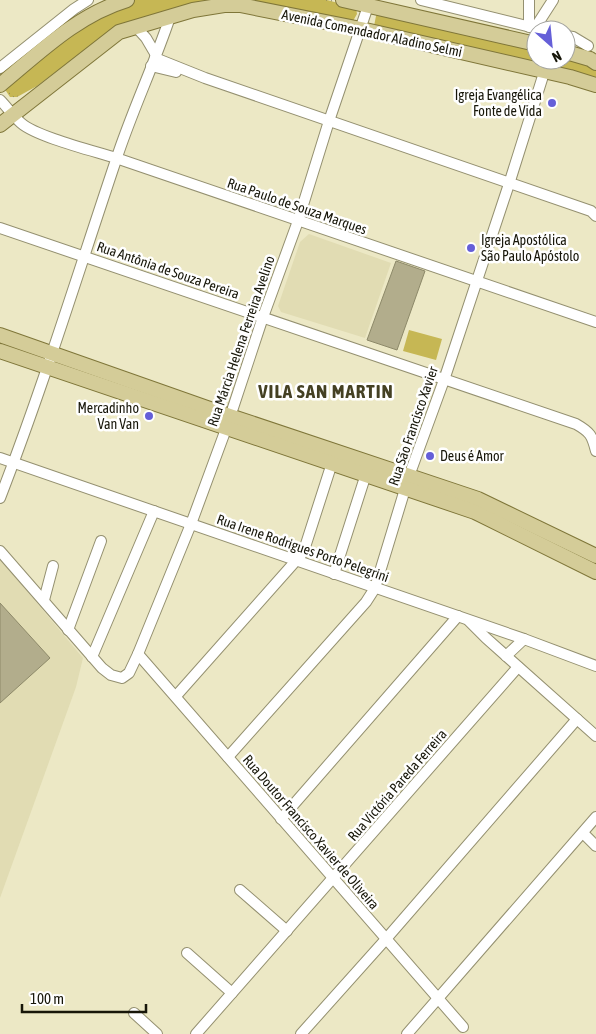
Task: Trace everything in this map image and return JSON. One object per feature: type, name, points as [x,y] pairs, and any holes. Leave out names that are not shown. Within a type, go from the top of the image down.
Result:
[{"type":"main road","points":[[0,85],[72,26],[93,14],[127,0]]},
{"type":"main road","points":[[343,0],[526,42]]},
{"type":"main road","name":"Avenida Comendador Aladino Selmi","points":[[0,125],[119,32],[209,7],[240,5],[526,62]]},
{"type":"main road","points":[[576,55],[590,59],[596,64]]},
{"type":"main road","name":"Avenida Comendador Aladino Selmi","points":[[555,70],[596,85]]},
{"type":"main road","points":[[0,334],[332,463],[366,474],[408,481],[596,572]]},
{"type":"main road","points":[[0,351],[46,367],[228,422],[408,481],[478,499],[596,556]]},
{"type":"street","points":[[0,68],[87,0]]},
{"type":"street","points":[[421,0],[526,26]]},
{"type":"street","points":[[529,0],[534,20]]},
{"type":"street","points":[[541,20],[553,0]]},
{"type":"street","name":"Rua Márcia Helena Ferreira Avelino","points":[[92,657],[111,675],[122,678],[129,673],[138,654],[191,524],[228,422],[298,221],[368,6]]},
{"type":"street","points":[[0,498],[14,463],[85,256],[116,158],[170,18]]},
{"type":"street","points":[[136,27],[146,38],[154,60]]},
{"type":"street","points":[[576,39],[588,46]]},
{"type":"street","points":[[154,60],[591,211],[596,216]]},
{"type":"street","name":"Rua São Francisco Xavier","points":[[228,757],[366,602],[375,588],[408,481],[444,380],[545,70]]},
{"type":"street","name":"Rua Paulo de Souza Marques","points":[[0,100],[21,123],[30,129],[596,322]]},
{"type":"street","name":"Rua Antônia de Souza Pereira","points":[[0,228],[576,424],[593,437],[596,451]]},
{"type":"street","name":"Rua Irene Rodrigues Porto Pelegrini","points":[[0,458],[524,639],[596,666]]},
{"type":"street","points":[[176,696],[296,561],[306,544],[332,463]]},
{"type":"street","points":[[334,574],[366,474]]},
{"type":"street","points":[[0,551],[92,657],[154,511]]},
{"type":"street","points":[[68,630],[101,541]]},
{"type":"street","points":[[44,600],[53,566]]},
{"type":"street","points":[[281,818],[458,616]]},
{"type":"street","points":[[468,620],[596,736]]},
{"type":"street","points":[[506,656],[524,639]]},
{"type":"street","name":"Rua Doutor Francisco Xavier de Oliveira","points":[[138,654],[463,1027]]},
{"type":"street","name":"Rua Victória Pareda Ferreira","points":[[196,1034],[518,667]]},
{"type":"street","points":[[301,1034],[577,719]]},
{"type":"street","points":[[407,1034],[596,818]]},
{"type":"street","points":[[582,833],[596,846]]},
{"type":"street","points":[[240,890],[287,931]]},
{"type":"street","points":[[187,953],[232,993]]},
{"type":"street","points":[[134,1013],[156,1034]]},
{"type":"shaded area","points":[[131,0],[327,0],[356,8],[357,14],[353,21],[224,2],[124,26],[86,49],[37,86],[17,97],[10,97],[6,91],[6,84],[75,27]]},
{"type":"shaded area","points":[[377,11],[526,44],[526,60],[374,26]]},
{"type":"shaded area","points":[[576,60],[596,69],[596,81],[560,70],[576,70]]},
{"type":"shaded area","points":[[309,234],[391,263],[365,338],[281,312],[278,306],[300,242]]},
{"type":"shaded area","points":[[409,330],[442,339],[436,360],[403,351]]},
{"type":"shaded area","points":[[0,559],[83,658],[76,687],[0,898]]},
{"type":"building","points":[[396,261],[425,271],[397,350],[367,340]]},
{"type":"building","points":[[0,603],[50,658],[0,703]]},
{"type":"place","name":"Igreja Evangélica Fonte de Vida","points":[[552,103]]},
{"type":"place","name":"Igreja Apostólica São Paulo Apóstolo","points":[[471,248]]},
{"type":"place","name":"Mercadinho Van Van","points":[[149,416]]},
{"type":"place","name":"Deus é Amor","points":[[430,456]]},
{"type":"district","name":"VILA SAN MARTIN","points":[[326,391]]}]
